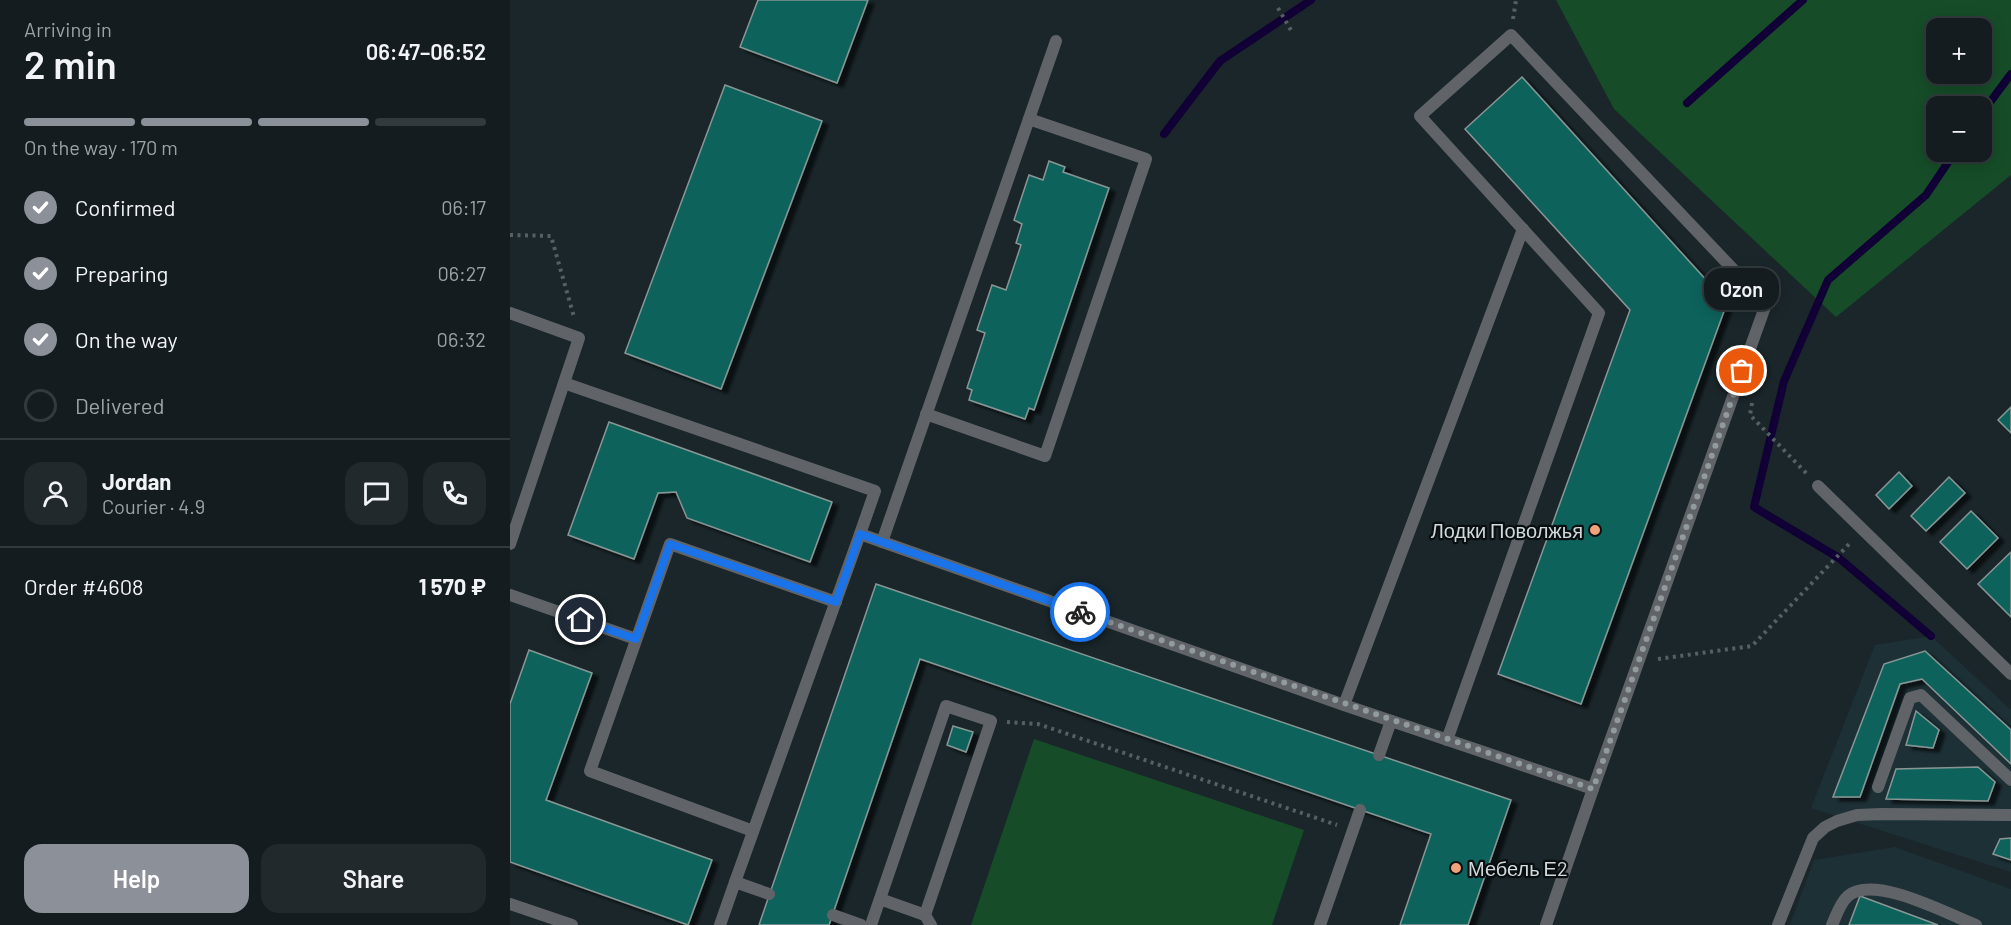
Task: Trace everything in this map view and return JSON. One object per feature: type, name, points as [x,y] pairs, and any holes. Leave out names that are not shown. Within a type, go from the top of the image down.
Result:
[{"type":"street","points":[[1447,740],[1599,314],[1420,116],[1511,35],[1766,304],[1546,925]]},
{"type":"street","points":[[882,542],[1056,41]]},
{"type":"street","points":[[926,414],[1044,456],[1146,159],[1029,119]]},
{"type":"street","points":[[1344,705],[1523,230]]},
{"type":"street","points":[[510,313],[579,338],[510,544]]},
{"type":"street","points":[[564,383],[875,491],[720,925]]},
{"type":"street","points":[[1818,486],[2011,674]]},
{"type":"street","points":[[860,534],[1344,705],[1593,789]]},
{"type":"street","points":[[753,831],[590,771],[670,544],[836,602]]},
{"type":"street","points":[[510,595],[636,639]]},
{"type":"street","points":[[1878,787],[1910,698],[1921,695],[2011,780]]},
{"type":"street","points":[[871,925],[946,706],[992,721],[928,920],[880,899]]},
{"type":"street","points":[[1378,755],[1391,721]]},
{"type":"street","points":[[1320,925],[1360,810]]},
{"type":"street","points":[[1778,925],[1813,838],[1837,820],[1857,815],[1881,814],[2011,815]]},
{"type":"street","points":[[735,882],[769,894]]},
{"type":"street","points":[[1832,925],[1848,896],[1867,887],[1888,891],[1976,925]]},
{"type":"street","points":[[510,904],[572,925]]},
{"type":"street","points":[[833,915],[861,925]]},
{"type":"path","points":[[1278,9],[1292,32]]},
{"type":"path","points":[[510,235],[551,236],[579,338]]},
{"type":"path","points":[[1754,393],[1750,415],[1818,486]]},
{"type":"path","points":[[1639,662],[1752,646],[1863,530]]},
{"type":"path","points":[[992,721],[1038,724],[1352,831]]},
{"type":"shaded area","points":[[1931,636],[2011,710],[2011,872],[1811,808],[1875,645]]},
{"type":"shaded area","points":[[1895,847],[2011,889],[2011,925],[1790,925],[1814,860]]},
{"type":"green space","points":[[1556,0],[2011,0],[2011,175],[1836,317],[1614,109]]},
{"type":"green space","points":[[1034,739],[1304,830],[1272,925],[971,925]]},
{"type":"building","points":[[758,0],[868,0],[837,83],[740,47]]},
{"type":"building","points":[[1522,77],[1727,303],[1581,704],[1498,674],[1630,310],[1465,129]]},
{"type":"building","points":[[725,85],[822,121],[721,389],[625,353]]},
{"type":"building","points":[[1049,161],[1065,167],[1063,172],[1109,188],[1034,410],[1029,408],[1025,419],[969,400],[972,390],[967,388],[985,333],[977,330],[992,285],[1006,290],[1021,245],[1016,243],[1022,224],[1014,220],[1029,175],[1043,180]]},
{"type":"building","points":[[2011,407],[2011,433],[1998,420]]},
{"type":"building","points":[[609,422],[832,502],[810,562],[687,518],[676,492],[658,493],[634,559],[568,535]]},
{"type":"building","points":[[1899,472],[1912,486],[1889,509],[1876,495]]},
{"type":"building","points":[[1949,477],[1965,493],[1926,531],[1911,516]]},
{"type":"building","points":[[1971,511],[1998,538],[1967,569],[1940,542]]},
{"type":"building","points":[[2011,552],[2011,617],[1978,584]]},
{"type":"building","points":[[876,584],[1511,800],[1468,925],[1400,925],[1431,834],[920,659],[829,925],[759,925]]},
{"type":"building","points":[[529,650],[592,673],[546,800],[712,860],[688,925],[510,862],[510,704]]},
{"type":"building","points":[[1925,651],[2011,730],[2011,764],[1922,679],[1900,684],[1860,797],[1833,797],[1884,664]]},
{"type":"building","points":[[1916,711],[1939,730],[1933,748],[1906,745]]},
{"type":"building","points":[[953,726],[973,732],[966,752],[947,745]]},
{"type":"building","points":[[1978,767],[1995,782],[1988,801],[1886,799],[1896,769]]},
{"type":"building","points":[[2011,838],[2011,860],[1993,854],[2000,839]]},
{"type":"building","points":[[1860,896],[1938,925],[1849,925]]},
{"type":"waterway","points":[[1164,134],[1220,61],[1311,0]]},
{"type":"waterway","points":[[1687,103],[1803,0]]},
{"type":"waterway","points":[[1992,100],[2011,74]]},
{"type":"waterway","points":[[1931,636],[1839,558],[1754,507],[1784,381],[1828,280],[1926,195],[1948,162]]},
{"type":"way so far","points":[[1080,612],[1360,711],[1593,789],[1742,371]]},
{"type":"place","name":"Ozon","points":[[1742,371]]},
{"type":"place","name":"Лодки Поволжья","points":[[1595,530]]},
{"type":"place","name":"Мебель Е2","points":[[1456,868]]},
{"type":"route","points":[[581,620],[636,639],[670,544],[836,602],[860,534],[1080,612]]}]
